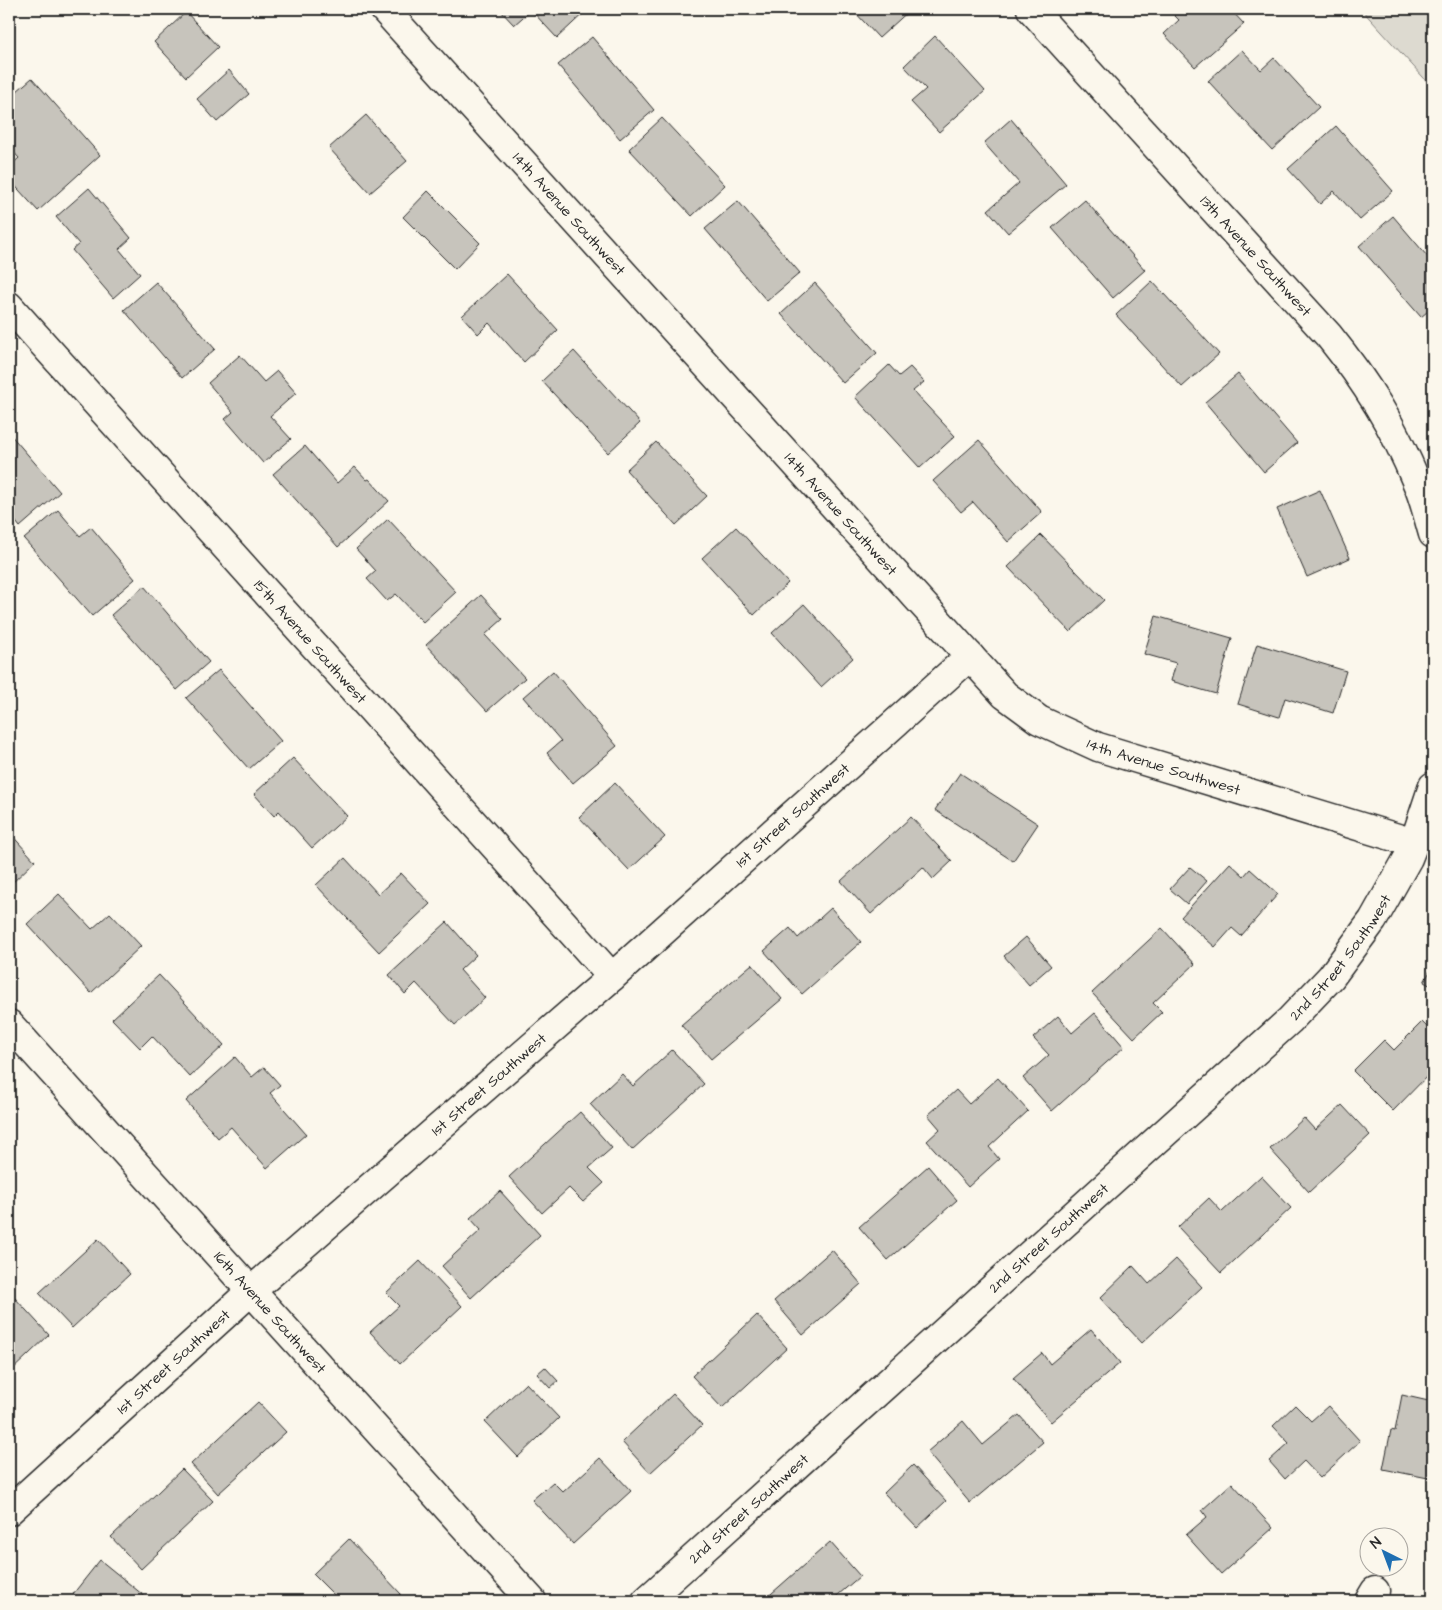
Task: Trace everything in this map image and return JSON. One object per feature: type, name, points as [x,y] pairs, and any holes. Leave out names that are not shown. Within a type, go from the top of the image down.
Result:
[{"type":"street","name":"14th Avenue Southwest","points":[[384,9],[1005,695],[1039,720],[1098,747],[1414,843]]},
{"type":"street","name":"13th Avenue Southwest","points":[[1032,9],[1322,329],[1356,370],[1396,436],[1418,485],[1433,534]]},
{"type":"street","name":"15th Avenue Southwest","points":[[9,306],[612,977]]},
{"type":"street","name":"1st Street Southwest","points":[[9,1510],[251,1291],[612,977],[970,656]]},
{"type":"street","points":[[1414,843],[1433,786]]},
{"type":"street","name":"2nd Street Southwest","points":[[646,1601],[1290,1020],[1331,977],[1373,920],[1408,858],[1414,843]]},
{"type":"street","name":"16th Avenue Southwest","points":[[9,1024],[532,1601]]},
{"type":"shaded area","points":[[1361,9],[1433,9],[1433,88]]},
{"type":"building","points":[[499,9],[588,9],[557,38],[531,10],[514,25]]},
{"type":"building","points":[[852,9],[911,9],[879,38]]},
{"type":"building","points":[[1168,9],[1230,9],[1244,24],[1195,67],[1164,34],[1179,20]]},
{"type":"building","points":[[186,12],[218,47],[186,77],[154,42]]},
{"type":"building","points":[[935,36],[985,91],[939,132],[911,102],[926,89],[904,66]]},
{"type":"building","points":[[592,37],[654,110],[620,139],[558,65]]},
{"type":"building","points":[[1242,50],[1261,70],[1274,58],[1319,107],[1272,150],[1208,81]]},
{"type":"building","points":[[229,70],[249,94],[217,122],[197,99]]},
{"type":"building","points":[[32,78],[100,155],[38,211],[9,179],[9,167],[19,158],[9,147],[9,98]]},
{"type":"building","points":[[366,115],[407,161],[370,193],[329,148]]},
{"type":"building","points":[[662,118],[725,185],[692,216],[629,149]]},
{"type":"building","points":[[1011,119],[1066,184],[1008,233],[988,210],[1019,183],[984,143]]},
{"type":"building","points":[[1336,126],[1393,191],[1360,220],[1334,191],[1320,204],[1288,169]]},
{"type":"building","points":[[89,188],[131,238],[119,249],[140,274],[113,298],[72,250],[79,244],[56,217]]},
{"type":"building","points":[[428,191],[480,243],[455,269],[403,217]]},
{"type":"building","points":[[1085,200],[1145,270],[1113,298],[1052,228]]},
{"type":"building","points":[[738,201],[800,273],[767,301],[705,229]]},
{"type":"building","points":[[1393,216],[1433,263],[1433,307],[1421,317],[1359,246]]},
{"type":"building","points":[[507,274],[558,330],[524,362],[489,323],[478,334],[462,316]]},
{"type":"building","points":[[1152,281],[1219,354],[1182,387],[1116,315]]},
{"type":"building","points":[[156,282],[215,349],[182,378],[124,310]]},
{"type":"building","points":[[815,283],[877,353],[843,383],[781,314]]},
{"type":"building","points":[[574,351],[640,423],[608,453],[542,381]]},
{"type":"building","points":[[240,355],[264,382],[277,371],[296,393],[270,416],[291,439],[263,463],[225,419],[233,412],[208,383]]},
{"type":"building","points":[[889,365],[899,376],[910,367],[924,382],[913,391],[955,436],[920,468],[855,397]]},
{"type":"building","points":[[1238,374],[1297,443],[1264,472],[1205,402]]},
{"type":"building","points":[[9,433],[60,492],[20,527],[9,513]]},
{"type":"building","points":[[979,440],[1042,512],[1008,542],[973,502],[961,512],[933,481]]},
{"type":"building","points":[[656,442],[707,496],[676,525],[626,470]]},
{"type":"building","points":[[305,446],[337,483],[355,467],[389,501],[338,547],[273,474]]},
{"type":"building","points":[[1320,490],[1350,558],[1307,577],[1277,509]]},
{"type":"building","points":[[58,510],[80,536],[91,527],[135,579],[92,616],[24,539]]},
{"type":"building","points":[[388,519],[456,592],[423,622],[396,594],[387,601],[367,579],[376,571],[356,549]]},
{"type":"building","points":[[736,527],[788,583],[754,615],[702,558]]},
{"type":"building","points":[[1041,535],[1104,600],[1070,632],[1008,567]]},
{"type":"building","points":[[144,586],[209,662],[177,690],[111,615]]},
{"type":"building","points":[[481,595],[503,619],[485,635],[525,678],[487,711],[426,645]]},
{"type":"building","points":[[804,604],[853,658],[821,687],[772,633]]},
{"type":"building","points":[[1156,616],[1232,638],[1216,694],[1171,681],[1176,663],[1144,654]]},
{"type":"building","points":[[1257,644],[1346,671],[1333,713],[1285,698],[1279,717],[1238,704]]},
{"type":"building","points":[[219,670],[281,741],[249,769],[186,698]]},
{"type":"building","points":[[553,671],[617,746],[573,783],[547,753],[561,741],[523,697]]},
{"type":"building","points":[[293,758],[347,816],[312,848],[279,811],[274,816],[254,794]]},
{"type":"building","points":[[960,773],[1038,824],[1013,861],[935,810]]},
{"type":"building","points":[[615,783],[665,837],[629,870],[579,817]]},
{"type":"building","points":[[911,817],[952,861],[933,879],[923,867],[871,914],[841,881]]},
{"type":"building","points":[[9,832],[35,861],[9,886]]},
{"type":"building","points":[[345,858],[378,894],[401,873],[430,904],[379,952],[316,885]]},
{"type":"building","points":[[1230,863],[1244,876],[1250,869],[1278,894],[1241,936],[1232,928],[1215,947],[1181,917]]},
{"type":"building","points":[[1190,867],[1207,881],[1187,904],[1170,889]]},
{"type":"building","points":[[59,894],[92,929],[110,913],[141,946],[91,993],[27,924]]},
{"type":"building","points":[[831,908],[861,942],[802,994],[764,951],[790,928],[798,938]]},
{"type":"building","points":[[447,922],[476,955],[460,970],[485,998],[455,1025],[416,983],[405,994],[389,975]]},
{"type":"building","points":[[1162,928],[1195,964],[1153,1003],[1162,1012],[1134,1038],[1092,993]]},
{"type":"building","points":[[1026,937],[1051,966],[1029,985],[1004,956]]},
{"type":"building","points":[[752,964],[782,999],[711,1059],[681,1025]]},
{"type":"building","points":[[1433,966],[1433,987],[1424,982]]},
{"type":"building","points":[[159,975],[224,1045],[190,1077],[152,1036],[140,1048],[112,1019]]},
{"type":"building","points":[[1095,1013],[1124,1047],[1052,1111],[1023,1078],[1049,1055],[1033,1038],[1058,1016],[1072,1033]]},
{"type":"building","points":[[1422,1022],[1433,1033],[1433,1070],[1393,1111],[1353,1071],[1384,1040],[1394,1050]]},
{"type":"building","points":[[672,1050],[704,1084],[632,1150],[590,1104],[622,1074],[633,1086]]},
{"type":"building","points":[[235,1057],[252,1077],[264,1067],[280,1085],[270,1093],[306,1134],[267,1168],[231,1127],[218,1138],[186,1101]]},
{"type":"building","points":[[998,1078],[1028,1111],[989,1147],[999,1159],[968,1187],[927,1141],[940,1129],[928,1115],[956,1090],[969,1104]]},
{"type":"building","points":[[1342,1105],[1370,1135],[1309,1192],[1270,1149],[1304,1118],[1315,1130]]},
{"type":"building","points":[[580,1112],[612,1148],[589,1168],[604,1183],[583,1202],[569,1188],[542,1213],[509,1177]]},
{"type":"building","points":[[928,1166],[957,1200],[888,1260],[859,1227]]},
{"type":"building","points":[[1261,1176],[1291,1208],[1221,1273],[1178,1227],[1209,1198],[1222,1212]]},
{"type":"building","points":[[500,1191],[540,1235],[471,1298],[442,1266],[481,1230],[470,1218]]},
{"type":"building","points":[[98,1239],[130,1274],[72,1328],[39,1293]]},
{"type":"building","points":[[832,1250],[861,1284],[803,1335],[774,1301]]},
{"type":"building","points":[[1176,1259],[1202,1287],[1142,1343],[1100,1298],[1133,1266],[1149,1284]]},
{"type":"building","points":[[420,1261],[462,1306],[400,1364],[370,1332],[399,1306],[386,1293]]},
{"type":"building","points":[[15,1298],[49,1335],[9,1373],[9,1304]]},
{"type":"building","points":[[757,1315],[787,1348],[722,1408],[692,1376]]},
{"type":"building","points":[[1091,1329],[1120,1363],[1051,1422],[1013,1378],[1042,1353],[1050,1364]]},
{"type":"building","points":[[545,1367],[558,1381],[550,1388],[537,1374]]},
{"type":"building","points":[[526,1383],[559,1418],[518,1457],[485,1422]]},
{"type":"building","points":[[673,1394],[702,1425],[650,1473],[622,1442]]},
{"type":"building","points":[[1402,1395],[1433,1402],[1433,1479],[1383,1469],[1391,1430],[1395,1431]]},
{"type":"building","points":[[258,1402],[286,1432],[218,1494],[191,1464]]},
{"type":"building","points":[[1295,1405],[1311,1421],[1328,1406],[1360,1441],[1320,1478],[1304,1461],[1285,1479],[1269,1461],[1289,1443],[1273,1426]]},
{"type":"building","points":[[1019,1415],[1043,1442],[970,1503],[927,1452],[963,1421],[983,1445]]},
{"type":"building","points":[[600,1458],[631,1491],[573,1544],[532,1500],[553,1482],[563,1492]]},
{"type":"building","points":[[913,1465],[946,1501],[917,1528],[884,1493]]},
{"type":"building","points":[[182,1469],[213,1501],[141,1569],[111,1537]]},
{"type":"building","points":[[1232,1483],[1273,1528],[1221,1574],[1186,1535],[1207,1517],[1202,1510]]},
{"type":"building","points":[[349,1539],[401,1594],[393,1601],[340,1601],[313,1574]]},
{"type":"building","points":[[830,1542],[860,1576],[831,1601],[763,1601]]},
{"type":"building","points":[[100,1560],[148,1599],[146,1601],[83,1601],[73,1594]]}]
